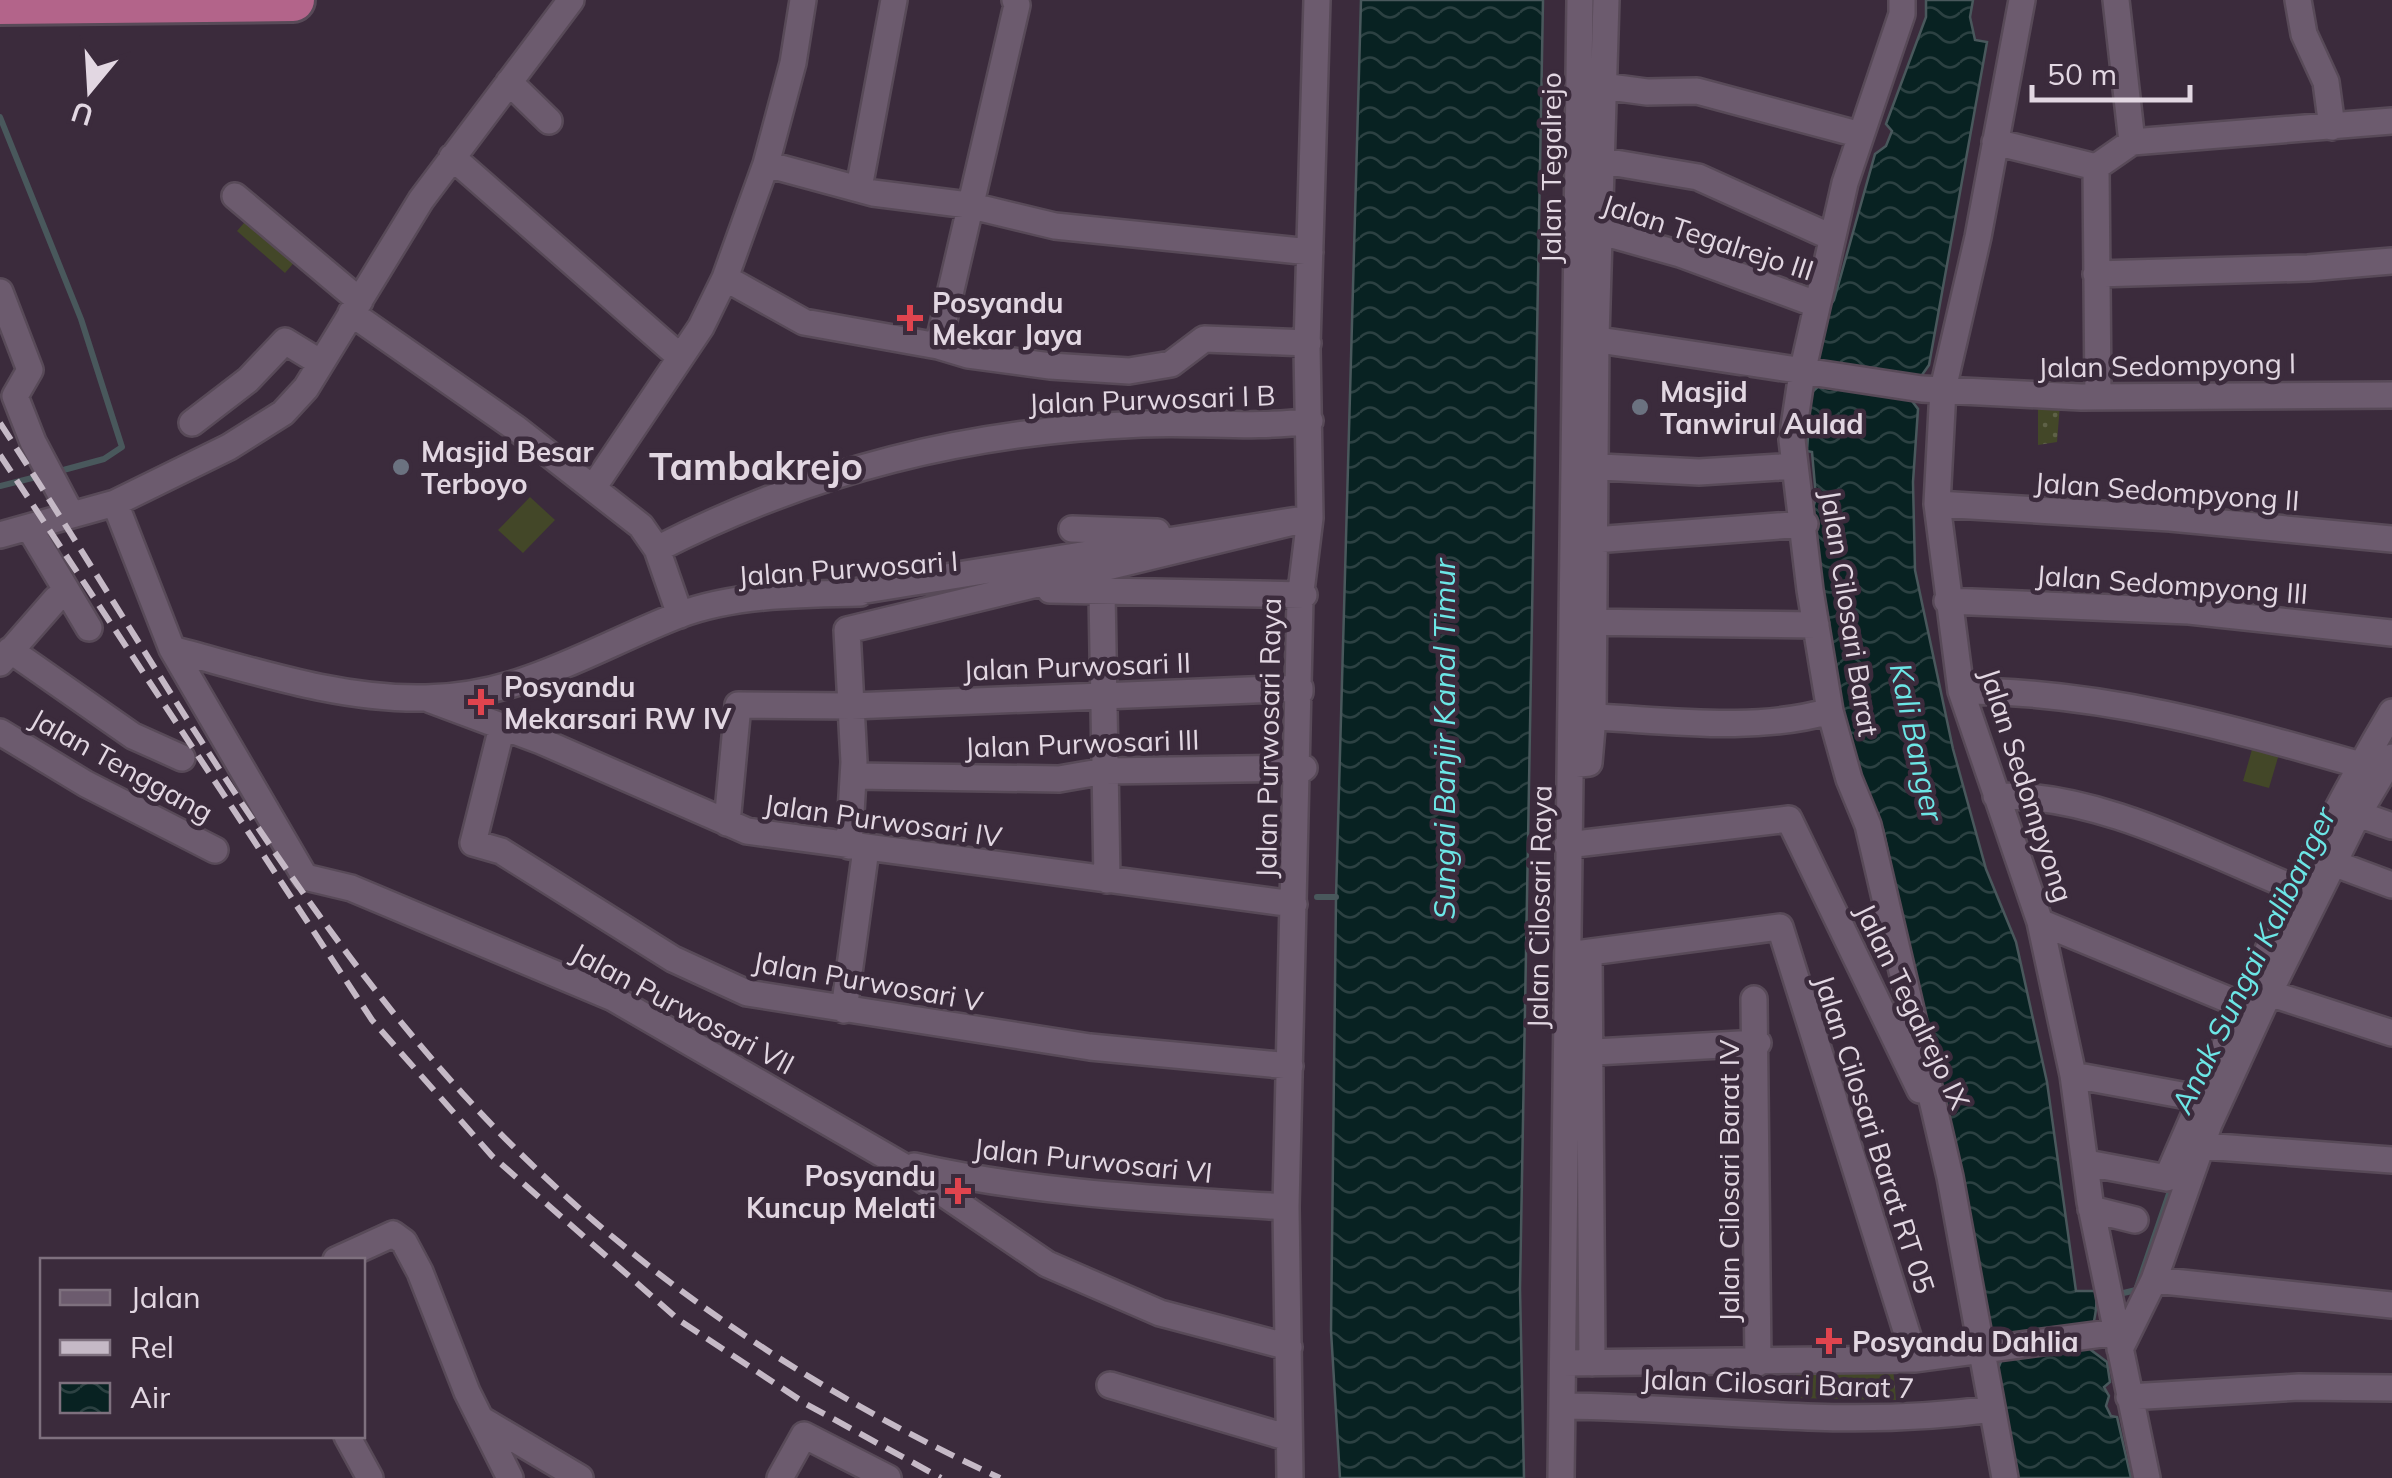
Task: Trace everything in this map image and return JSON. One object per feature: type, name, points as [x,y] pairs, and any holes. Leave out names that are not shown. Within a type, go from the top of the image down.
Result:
[{"type":"highway","points":[[0,2],[294,0]]},
{"type":"street","points":[[0,535],[30,528],[62,506],[116,502],[229,447],[283,414],[322,362],[452,157],[568,10],[571,0]]},
{"type":"street","points":[[593,488],[701,328],[725,278],[766,164],[792,63],[803,0]]},
{"type":"street","points":[[859,188],[894,0]]},
{"type":"street","points":[[938,346],[1010,39],[1015,0]]},
{"type":"street","name":"Jalan Purwosari Raya","points":[[1290,1478],[1286,1207],[1300,600],[1310,518],[1307,347],[1317,0]]},
{"type":"street","name":"Jalan Tegalrejo","points":[[1580,0],[1592,84],[1588,338]]},
{"type":"street","points":[[1606,0],[1592,84],[1647,92],[1697,92],[1860,135]]},
{"type":"street","name":"Jalan Cilosari Barat","points":[[1902,0],[1902,14],[1860,135],[1831,236],[1816,304],[1811,374],[1794,420],[1796,466],[1830,710],[1862,810],[1991,1352],[1992,1409],[2004,1478]]},
{"type":"street","name":"Jalan Sedompyong","points":[[2022,0],[1995,142],[1932,389],[1937,504],[1961,691],[2040,922],[2074,1075],[2091,1209],[2114,1331],[2147,1478]]},
{"type":"street","points":[[2116,0],[2132,142]]},
{"type":"street","points":[[2298,0],[2304,34],[2326,82],[2332,127]]},
{"type":"street","points":[[509,82],[549,122]]},
{"type":"street","points":[[1995,142],[2096,167],[2132,142],[2392,121]]},
{"type":"street","points":[[452,157],[679,356]]},
{"type":"street","points":[[1591,158],[1698,177],[1831,236]]},
{"type":"street","points":[[766,164],[859,188],[968,205],[1056,226],[1310,252]]},
{"type":"street","points":[[2096,167],[2098,397]]},
{"type":"street","points":[[235,196],[355,307],[641,526],[656,549],[680,615]]},
{"type":"street","name":"Jalan Tegalrejo III","points":[[1590,229],[1680,254],[1816,304]]},
{"type":"street","points":[[2096,274],[2308,268],[2392,260]]},
{"type":"street","points":[[725,278],[804,322],[938,346],[968,356],[1050,366],[1130,372],[1172,364],[1204,340],[1260,339],[1308,343],[1307,347]]},
{"type":"street","points":[[0,292],[30,370],[16,396],[62,506]]},
{"type":"street","name":"Jalan Sedompyong I","points":[[1588,338],[1932,389],[2098,397],[2392,394]]},
{"type":"street","name":"Jalan Cilosari Raya","points":[[1561,1478],[1563,1363],[1580,1053],[1579,954],[1567,845],[1571,765],[1582,716],[1588,338]]},
{"type":"street","points":[[192,422],[248,380],[285,341],[322,362]]},
{"type":"street","name":"Jalan Purwosari I B","points":[[656,549],[851,467],[1001,435],[1144,424],[1310,422]]},
{"type":"street","points":[[1586,466],[1699,472],[1796,466]]},
{"type":"street","name":"Jalan Purwosari VII","points":[[116,502],[172,649],[305,877],[351,888],[613,998],[896,1162],[1047,1264],[1160,1313],[1289,1347]]},
{"type":"street","name":"Jalan Sedompyong II","points":[[1937,504],[2170,518],[2392,539]]},
{"type":"street","points":[[1072,529],[1258,533],[1310,518]]},
{"type":"street","points":[[847,593],[1310,518]]},
{"type":"street","points":[[844,1010],[854,843],[847,630],[1310,518]]},
{"type":"street","points":[[1585,540],[1805,524]]},
{"type":"street","points":[[30,528],[89,628]]},
{"type":"street","name":"Jalan Purwosari I","points":[[172,649],[332,690],[426,698],[480,692],[564,669],[680,615],[770,597],[1016,589],[1304,595],[1300,600]]},
{"type":"street","points":[[1102,592],[1107,875]]},
{"type":"street","points":[[56,599],[5,657],[133,736],[182,758]]},
{"type":"street","name":"Jalan Sedompyong III","points":[[1947,601],[2189,611],[2392,633]]},
{"type":"street","points":[[1585,622],[1816,625]]},
{"type":"street","name":"Jalan Purwosari II","points":[[728,816],[738,705],[852,706],[1300,688],[1300,692]]},
{"type":"street","points":[[1961,691],[2018,691],[2135,706],[2216,723],[2364,766]]},
{"type":"street","name":"Jalan Purwosari IV","points":[[426,698],[728,816],[748,831],[1107,875],[1294,904]]},
{"type":"street","points":[[1582,716],[1759,722],[1804,718],[1830,710]]},
{"type":"street","points":[[2087,1164],[2164,1179],[2294,888],[2390,724]]},
{"type":"street","name":"Jalan Purwosari V","points":[[502,727],[473,843],[501,851],[699,972],[747,993],[1090,1047],[1290,1066]]},
{"type":"street","name":"Jalan Tenggang","points":[[0,732],[86,784],[215,850]]},
{"type":"street","points":[[1563,1363],[1915,1359],[1991,1352],[2114,1331],[2154,1280],[2203,1146],[2269,994],[2358,814],[2392,757]]},
{"type":"street","name":"Jalan Purwosari III","points":[[854,776],[1058,778],[1106,771],[1304,768],[1298,772]]},
{"type":"street","points":[[1996,796],[2064,804],[2109,816],[2294,888]]},
{"type":"street","points":[[2358,814],[2392,826]]},
{"type":"street","name":"Jalan Tegalrejo IX","points":[[1567,845],[1790,818],[1940,1133]]},
{"type":"street","points":[[2333,863],[2392,886]]},
{"type":"street","points":[[2040,922],[2241,1005]]},
{"type":"street","name":"Jalan Cilosari Barat RT 05","points":[[1579,954],[1780,926],[1915,1359]]},
{"type":"street","points":[[2269,994],[2392,1034]]},
{"type":"street","name":"Jalan Cilosari Barat IV","points":[[1754,999],[1758,1042],[1758,1363]]},
{"type":"street","points":[[1592,1363],[1580,1053],[1758,1042]]},
{"type":"street","points":[[2074,1075],[2198,1098]]},
{"type":"street","points":[[2203,1146],[2392,1160]]},
{"type":"street","name":"Jalan Purwosari VI","points":[[896,1162],[984,1182],[1092,1195],[1286,1207]]},
{"type":"street","points":[[2091,1209],[2135,1220]]},
{"type":"street","points":[[340,1258],[393,1234],[399,1236],[420,1272],[467,1392],[510,1478]]},
{"type":"street","points":[[2154,1280],[2392,1305]]},
{"type":"street","points":[[1110,1386],[1290,1438]]},
{"type":"street","points":[[2129,1397],[2299,1387],[2392,1388]]},
{"type":"street","name":"Jalan Cilosari Barat 7","points":[[1562,1406],[1788,1420],[1916,1420],[1992,1409]]},
{"type":"street","points":[[484,1421],[580,1478]]},
{"type":"street","points":[[780,1478],[804,1435],[888,1478]]},
{"type":"street","points":[[349,1438],[370,1478]]},
{"type":"green space","points":[[250,216],[298,258],[285,273],[237,231]]},
{"type":"green space","points":[[2038,403],[2060,404],[2057,442],[2038,445]]},
{"type":"green space","points":[[530,497],[555,520],[523,553],[498,530]]},
{"type":"green space","points":[[2253,746],[2279,754],[2269,788],[2243,781]]},
{"type":"green space","points":[[1893,1368],[1896,1400],[1797,1398],[1796,1370]]},
{"type":"water","name":"Sungai Banjir Kanal Timur","points":[[1361,0],[1543,0],[1520,1289],[1524,1478],[1340,1478],[1331,1331],[1336,897]]},
{"type":"water","name":"Kali Banger","points":[[1926,0],[1973,0],[1970,17],[1975,40],[1987,42],[1929,365],[1917,382],[1912,401],[1918,409],[1913,482],[1915,570],[1953,749],[1986,869],[2016,942],[2047,1082],[2076,1291],[2095,1291],[2091,1350],[2107,1362],[2110,1382],[2104,1387],[2109,1396],[2106,1406],[2111,1416],[2117,1417],[2131,1478],[2018,1478],[1995,1377],[2003,1356],[1992,1333],[1883,829],[1852,753],[1826,635],[1812,513],[1816,497],[1812,452],[1807,451],[1811,393],[1821,384],[1817,340],[1834,300],[1875,154],[1886,146],[1892,131],[1886,124],[1926,17]]},
{"type":"waterway","points":[[0,117],[81,319],[122,447],[104,459],[56,472]]},
{"type":"waterway","points":[[0,486],[44,475]]},
{"type":"waterway","points":[[1317,897],[1336,897]]},
{"type":"waterway","name":"Anak Sungai Kalibanger","points":[[2115,1295],[2136,1290],[2172,1185]]},
{"type":"railway","points":[[0,423],[276,854],[397,1018],[463,1094],[582,1211],[712,1313],[852,1402],[1000,1478]]},
{"type":"railway","points":[[0,455],[372,1020],[492,1156],[679,1320],[806,1404],[941,1478]]},
{"type":"place","name":"Posyandu Mekar Jaya","points":[[910,318]]},
{"type":"place","name":"Masjid Tanwirul Aulad","points":[[1640,407]]},
{"type":"place","name":"Masjid Besar Terboyo","points":[[401,467]]},
{"type":"place","name":"Posyandu Mekarsari RW IV","points":[[481,702]]},
{"type":"place","name":"Posyandu Kuncup Melati","points":[[958,1191]]},
{"type":"place","name":"Posyandu Dahlia","points":[[1829,1341]]},
{"type":"district","name":"Tambakrejo","points":[[756,466]]}]
